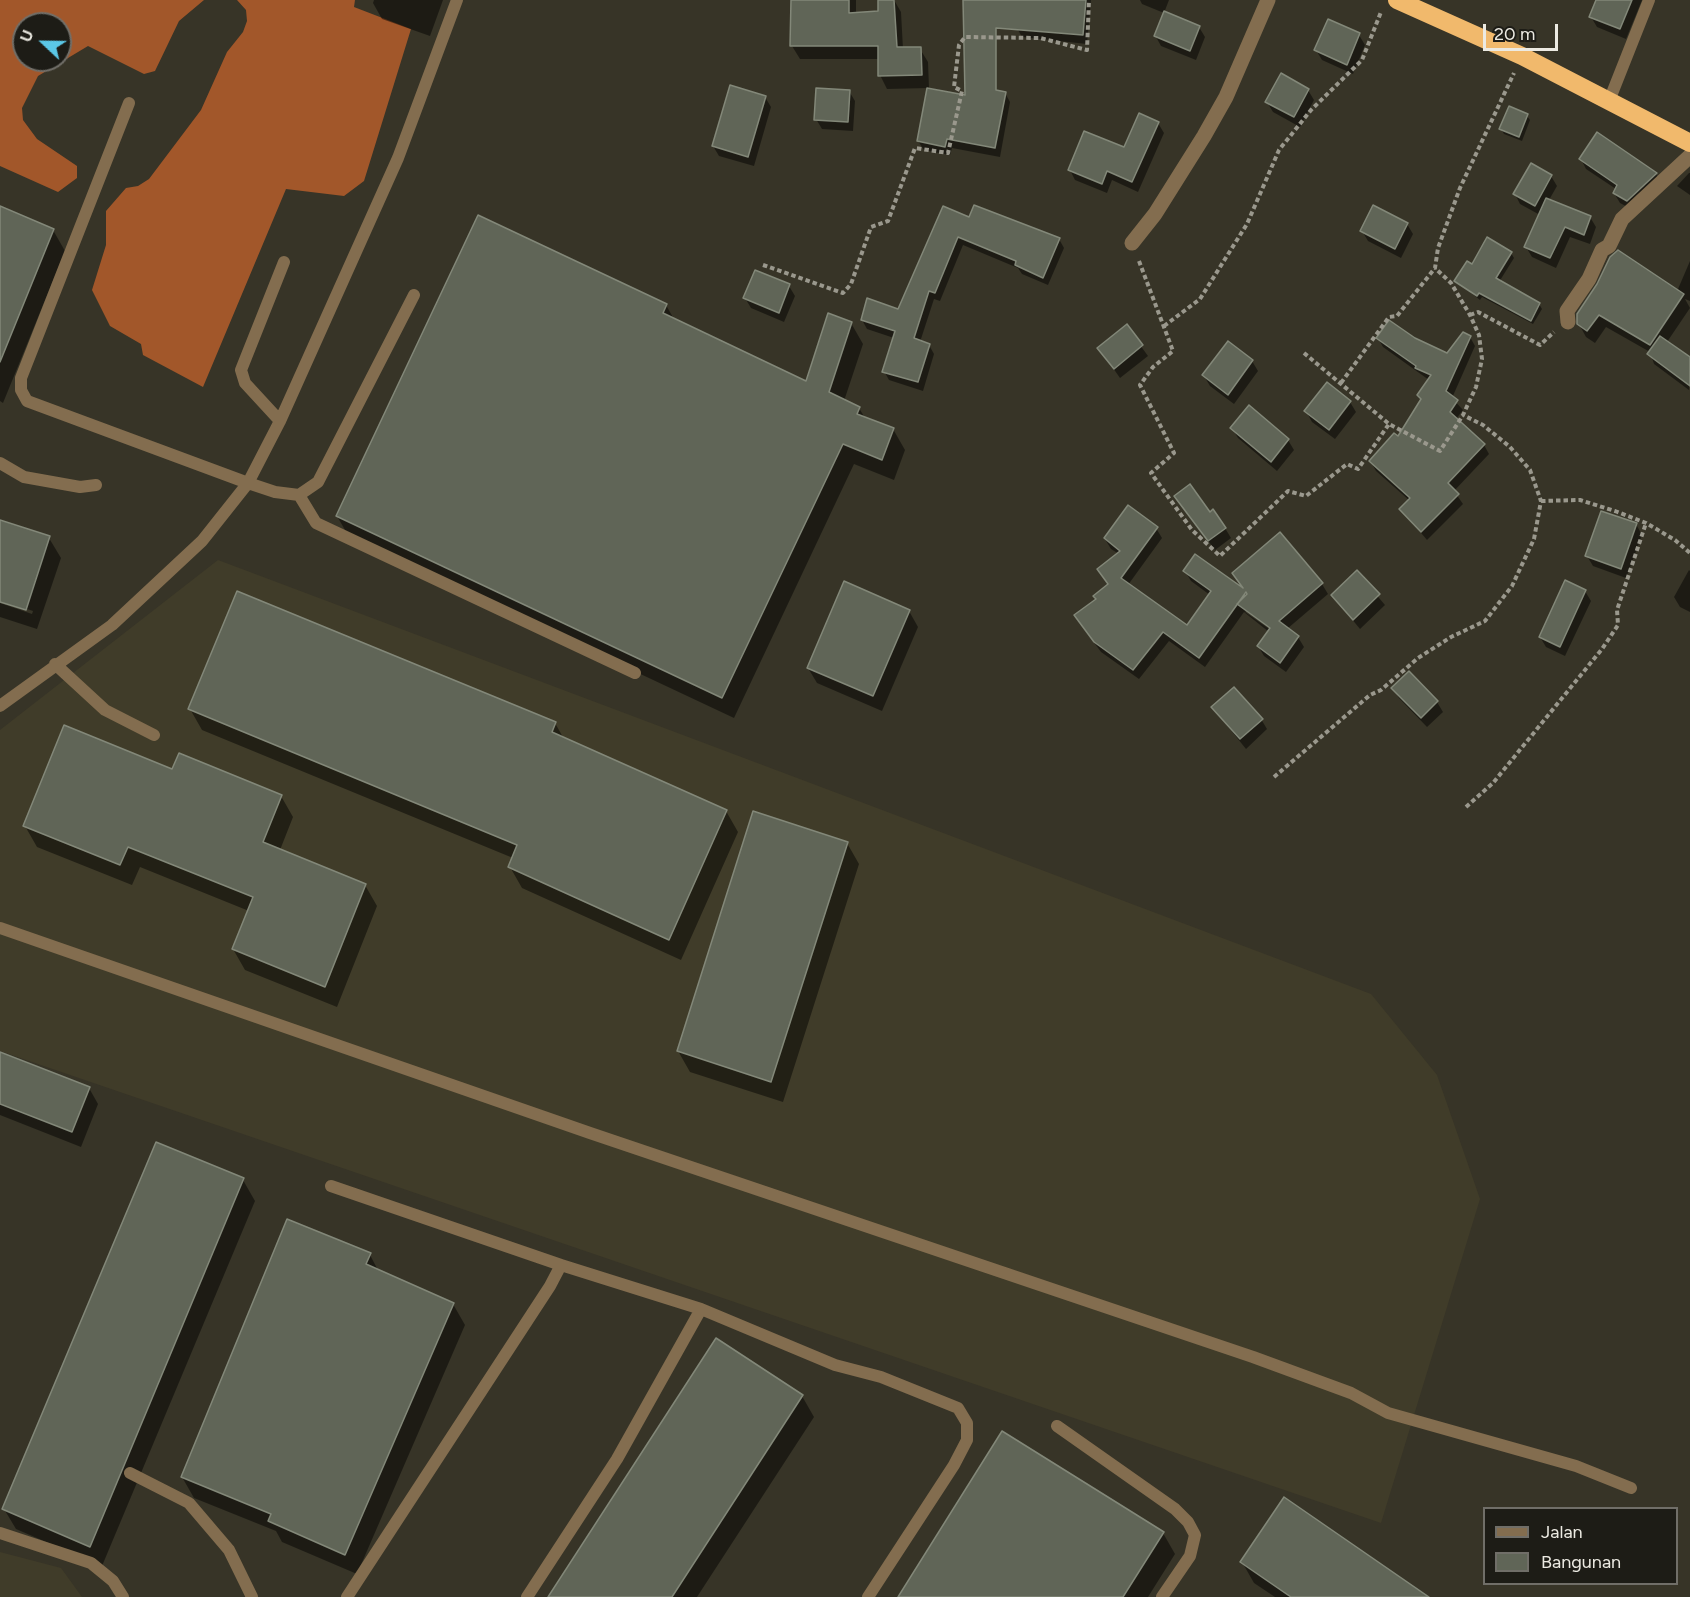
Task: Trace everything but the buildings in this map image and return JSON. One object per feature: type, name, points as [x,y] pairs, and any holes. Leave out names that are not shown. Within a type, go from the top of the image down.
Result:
[{"type":"highway","points":[[1389,5],[1522,56],[1690,143]]},
{"type":"street","points":[[1132,243],[1155,214],[1226,97],[1268,0]]},
{"type":"street","points":[[1568,322],[1567,311],[1589,279],[1602,250],[1610,246],[1622,219],[1690,156]]},
{"type":"lane","points":[[0,706],[55,664],[112,625],[202,541],[248,483],[280,422],[398,158],[457,0]]},
{"type":"lane","points":[[1609,101],[1649,0]]},
{"type":"lane","points":[[129,103],[21,378],[21,390],[27,401],[248,483],[275,492],[299,495],[318,482],[414,295]]},
{"type":"lane","points":[[280,422],[245,383],[241,370],[284,262]]},
{"type":"lane","points":[[0,463],[24,477],[80,487],[96,485]]},
{"type":"lane","points":[[299,495],[316,523],[635,673]]},
{"type":"lane","points":[[55,664],[105,710],[154,735]]},
{"type":"lane","points":[[0,928],[579,1129],[1242,1353],[1351,1393],[1388,1413],[1576,1466],[1631,1488]]},
{"type":"lane","points":[[331,1186],[561,1265],[701,1309],[835,1365],[881,1377],[958,1408],[965,1416],[967,1440],[954,1465],[868,1597]]},
{"type":"lane","points":[[347,1597],[561,1265]]},
{"type":"lane","points":[[527,1597],[617,1459],[701,1309]]},
{"type":"lane","points":[[1057,1426],[1175,1509],[1188,1522],[1195,1535],[1190,1556],[1162,1597]]},
{"type":"lane","points":[[130,1473],[189,1503],[229,1550],[252,1597]]},
{"type":"lane","points":[[0,1533],[91,1563],[113,1581],[123,1597]]},
{"type":"path","points":[[763,265],[843,293],[851,284],[870,227],[888,221],[915,148],[948,153],[962,92],[954,87],[959,45],[965,37],[1040,38],[1087,50],[1089,0]]},
{"type":"path","points":[[1164,326],[1200,299],[1247,224],[1279,150],[1311,110],[1362,60],[1389,5]]},
{"type":"path","points":[[1341,382],[1389,317],[1396,316],[1435,268],[1438,248],[1460,188],[1522,56]]},
{"type":"path","points":[[1132,243],[1173,351],[1153,367],[1140,385],[1174,453],[1151,473],[1192,530],[1220,556],[1288,491],[1306,496],[1347,464],[1358,469],[1389,424]]},
{"type":"path","points":[[1304,353],[1389,424],[1440,451],[1463,416],[1476,387],[1482,359],[1479,335],[1470,315],[1451,284],[1435,268]]},
{"type":"path","points":[[1470,315],[1478,312],[1540,345],[1568,322]]},
{"type":"path","points":[[1275,777],[1370,695],[1381,690],[1418,658],[1451,637],[1485,621],[1512,586],[1534,539],[1541,501],[1530,470],[1510,447],[1483,425],[1463,416]]},
{"type":"path","points":[[1541,501],[1580,500],[1646,524],[1675,540],[1690,553]]},
{"type":"path","points":[[1466,807],[1493,783],[1602,649],[1618,626],[1617,610],[1646,524]]},
{"type":"shaded area","points":[[0,0],[204,0],[179,21],[155,71],[144,74],[88,46],[72,56],[72,12],[12,12],[12,72],[45,72],[38,76],[22,108],[23,120],[37,139],[77,166],[77,178],[58,192],[0,166]]},
{"type":"shaded area","points":[[237,0],[355,0],[354,7],[411,29],[364,181],[344,196],[286,189],[203,387],[143,355],[141,344],[110,326],[92,290],[106,245],[106,211],[126,188],[138,186],[149,179],[201,110],[227,52],[243,32],[247,21],[246,10]]},
{"type":"shaded area","points":[[218,560],[1371,994],[1437,1075],[1480,1199],[1381,1523],[0,1051],[0,730]]},
{"type":"shaded area","points":[[0,1552],[61,1568],[82,1597],[0,1597]]}]
